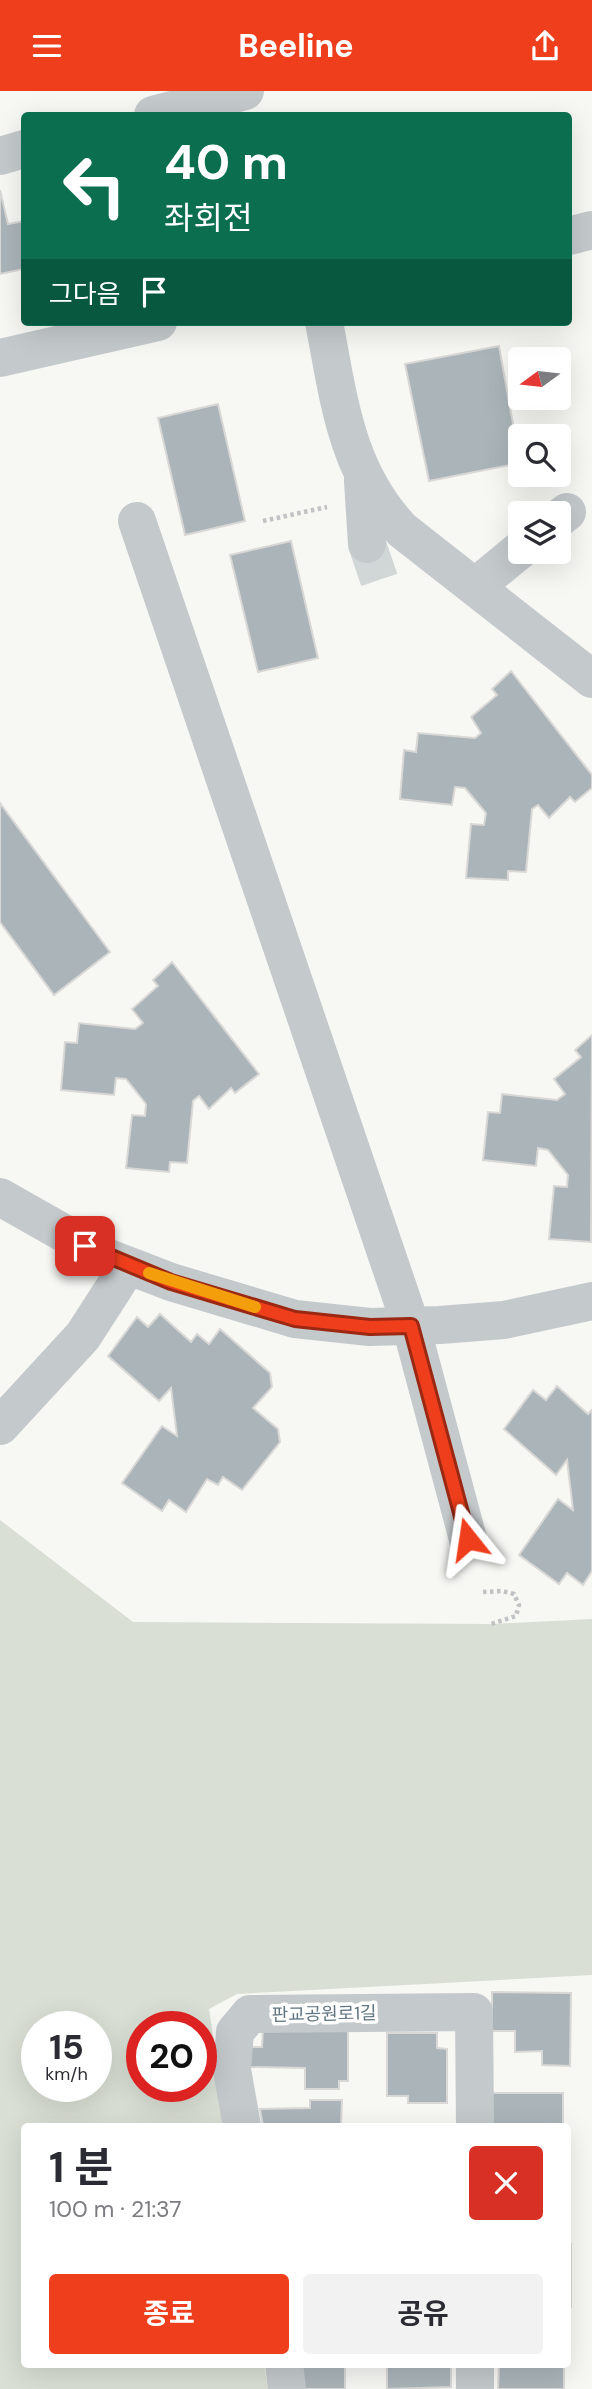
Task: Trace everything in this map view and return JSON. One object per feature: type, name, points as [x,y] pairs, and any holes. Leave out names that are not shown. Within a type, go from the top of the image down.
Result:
[{"type":"street","points":[[164,112],[245,91]]},
{"type":"street","points":[[260,91],[266,112]]},
{"type":"street","points":[[0,156],[21,150]]},
{"type":"street","points":[[572,235],[592,230]]},
{"type":"street","points":[[0,358],[141,326]]},
{"type":"street","points":[[325,326],[349,437],[363,479],[379,506],[402,530],[592,679]]},
{"type":"street","points":[[363,479],[367,544]]},
{"type":"street","points":[[137,521],[411,1326],[468,1539]]},
{"type":"street","points":[[475,587],[508,560]]},
{"type":"street","points":[[0,1197],[53,1229],[128,1266],[295,1319],[370,1327],[411,1326],[504,1320],[592,1301]]},
{"type":"street","points":[[0,1426],[83,1336],[128,1266]]},
{"type":"street","name":"판교공원로1길","points":[[241,2123],[232,2070],[235,2032],[250,2014],[474,2012],[475,2123]]},
{"type":"street","points":[[284,2368],[287,2389]]},
{"type":"street","points":[[475,2368],[475,2389]]},
{"type":"path","points":[[263,521],[335,506]]},
{"type":"path","points":[[483,1592],[502,1591],[514,1594],[519,1605],[516,1616],[491,1624]]},
{"type":"shaded area","points":[[0,1520],[133,1622],[491,1624],[592,1619],[592,1975],[237,1994],[209,2011],[126,2011],[126,2102],[217,2102],[217,2061],[227,2123],[21,2123],[21,2368],[265,2368],[268,2389],[0,2389]]},
{"type":"building","points":[[0,190],[8,224],[21,222],[21,270],[0,274]]},
{"type":"building","points":[[499,346],[508,410],[510,410],[513,424],[508,424],[508,465],[429,481],[405,364]]},
{"type":"building","points":[[218,404],[245,521],[185,535],[158,418]]},
{"type":"building","points":[[291,541],[318,658],[258,672],[230,555]]},
{"type":"building","points":[[511,671],[592,775],[592,788],[575,802],[570,797],[549,818],[538,805],[532,809],[526,872],[508,871],[508,880],[466,878],[471,824],[484,825],[486,813],[465,788],[455,787],[452,805],[400,799],[404,750],[416,752],[418,733],[475,738],[481,733],[471,717],[497,695],[492,689]]},
{"type":"building","points":[[0,803],[110,952],[54,995],[0,922]]},
{"type":"building","points":[[172,962],[259,1074],[235,1093],[231,1088],[209,1109],[199,1096],[193,1101],[187,1163],[170,1162],[169,1172],[126,1168],[132,1115],[145,1116],[146,1104],[126,1079],[116,1078],[114,1095],[61,1090],[65,1042],[77,1043],[79,1023],[135,1029],[143,1023],[132,1009],[158,986],[153,980]]},
{"type":"building","points":[[592,1035],[591,1242],[549,1239],[554,1186],[567,1187],[568,1175],[548,1150],[538,1148],[536,1166],[483,1160],[488,1112],[500,1113],[502,1094],[557,1100],[565,1094],[554,1079],[581,1057],[575,1050]]},
{"type":"building","points":[[160,1314],[191,1342],[197,1334],[209,1344],[220,1329],[270,1373],[272,1387],[253,1408],[278,1429],[280,1442],[242,1490],[223,1477],[218,1485],[207,1479],[186,1512],[169,1500],[162,1511],[122,1483],[162,1426],[177,1436],[171,1388],[159,1401],[108,1356],[137,1317],[148,1327]]},
{"type":"building","points":[[557,1386],[588,1414],[592,1410],[592,1571],[583,1585],[567,1573],[559,1584],[519,1555],[558,1499],[573,1510],[567,1460],[556,1475],[504,1429],[533,1390],[546,1400]]},
{"type":"building","points":[[492,1992],[571,1993],[570,2066],[542,2065],[542,2051],[515,2052],[515,2031],[492,2031]]},
{"type":"building","points":[[263,2028],[348,2028],[348,2081],[339,2081],[339,2089],[305,2089],[305,2068],[248,2067],[248,2047],[262,2047]]},
{"type":"building","points":[[387,2033],[437,2033],[437,2048],[447,2049],[447,2103],[408,2103],[408,2096],[387,2096]]},
{"type":"building","points":[[491,2093],[563,2093],[563,2123],[490,2123]]},
{"type":"building","points":[[310,2100],[342,2100],[341,2123],[262,2123],[260,2109],[310,2108]]},
{"type":"building","points":[[301,2368],[345,2368],[345,2389],[301,2389]]},
{"type":"building","points":[[387,2368],[451,2368],[451,2387],[387,2389]]},
{"type":"building","points":[[499,2368],[564,2368],[564,2389],[498,2389]]},
{"type":"tunnel","points":[[367,544],[385,597]]},
{"type":"slow traffic","points":[[149,1273],[255,1307]]},
{"type":"route","points":[[85,1246],[171,1282],[295,1319],[370,1327],[411,1326],[468,1539]]}]
